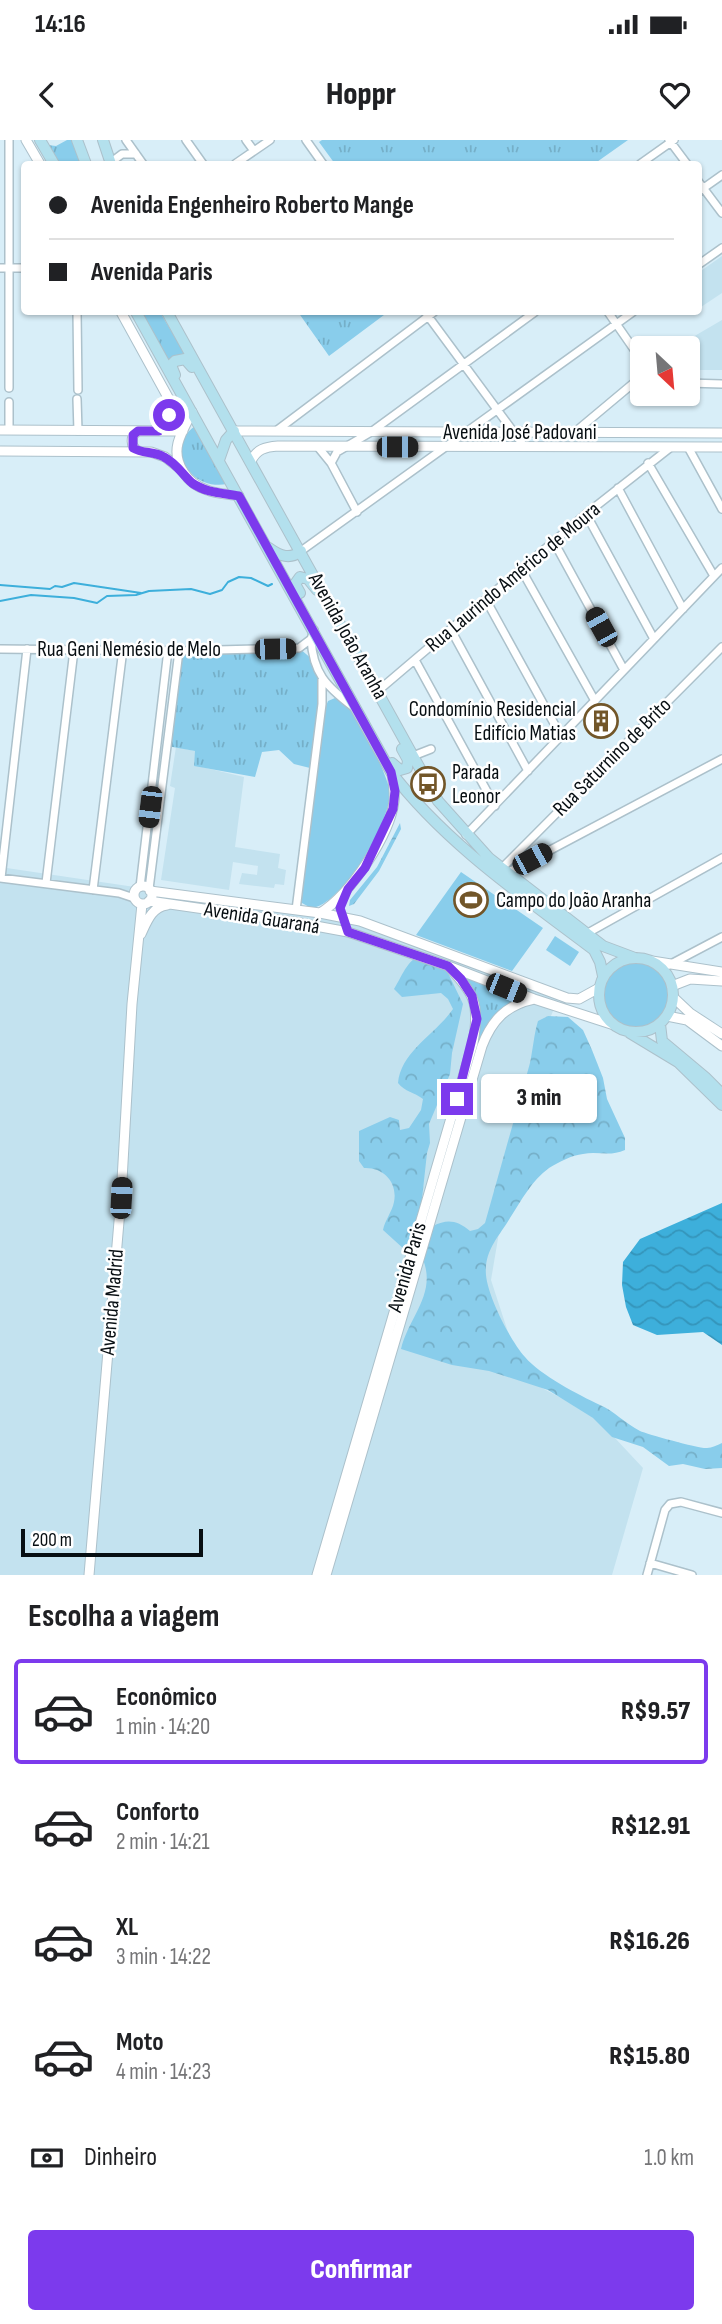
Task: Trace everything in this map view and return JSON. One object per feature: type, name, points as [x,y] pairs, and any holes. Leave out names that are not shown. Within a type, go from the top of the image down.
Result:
[{"type":"main road","points":[[40,140],[52,161]]},
{"type":"main road","points":[[77,140],[85,161]]},
{"type":"main road","points":[[103,140],[111,161]]},
{"type":"main road","name":"Avenida João Aranha","points":[[138,315],[305,612],[312,634],[358,710],[391,772],[416,801],[480,863],[594,950],[603,976]]},
{"type":"main road","name":"Avenida João Aranha","points":[[169,315],[302,551],[438,801],[489,858],[586,933],[608,948],[635,958]]},
{"type":"main road","points":[[183,396],[171,365],[182,358],[189,362],[218,414],[226,417]]},
{"type":"main road","points":[[219,460],[222,447],[234,431]]},
{"type":"main road","points":[[268,548],[286,557],[295,556],[302,551]]},
{"type":"main road","points":[[305,612],[295,584],[297,579],[304,577],[313,582],[331,616],[339,620]]},
{"type":"main road","points":[[369,733],[377,737],[395,768],[404,770],[409,765],[400,744],[400,730]]},
{"type":"main road","points":[[629,1032],[640,1033],[660,1024],[667,1016],[673,991],[665,971],[652,961],[635,958],[620,961],[603,976],[599,988],[600,1008],[611,1024],[678,1062],[722,1105]]},
{"type":"main road","points":[[660,1024],[662,1041],[722,1094]]},
{"type":"street","points":[[9,140],[9,388]]},
{"type":"street","points":[[26,140],[38,161]]},
{"type":"street","points":[[126,140],[141,161]]},
{"type":"street","points":[[186,140],[201,161]]},
{"type":"street","points":[[246,140],[254,151]]},
{"type":"street","points":[[239,161],[270,140]]},
{"type":"street","points":[[306,140],[321,161]]},
{"type":"street","points":[[644,161],[671,141],[685,161]]},
{"type":"street","points":[[114,161],[122,154],[136,154]]},
{"type":"street","points":[[702,189],[722,175]]},
{"type":"street","points":[[702,191],[722,213]]},
{"type":"street","points":[[702,262],[722,248]]},
{"type":"street","points":[[0,268],[21,268]]},
{"type":"street","points":[[77,315],[78,390]]},
{"type":"street","points":[[123,315],[170,401],[169,415],[159,431]]},
{"type":"street","points":[[278,446],[270,440],[270,436],[426,315]]},
{"type":"street","points":[[430,315],[524,446]]},
{"type":"street","points":[[331,463],[337,453],[371,432],[531,315]]},
{"type":"street","points":[[610,315],[630,343]]},
{"type":"street","points":[[302,551],[629,315]]},
{"type":"street","points":[[700,383],[722,384]]},
{"type":"street","points":[[575,432],[630,390]]},
{"type":"street","points":[[78,399],[78,431]]},
{"type":"street","points":[[9,402],[5,430],[183,431]]},
{"type":"street","points":[[192,412],[177,454],[186,477],[204,490],[239,496]]},
{"type":"street","points":[[598,413],[597,423],[604,432]]},
{"type":"street","points":[[393,416],[393,424],[398,432]]},
{"type":"street","points":[[138,431],[133,435],[132,443],[133,448],[140,452]]},
{"type":"street","name":"Avenida José Padovani","points":[[234,431],[722,433]]},
{"type":"street","points":[[251,461],[261,449],[278,446]]},
{"type":"street","name":"Avenida José Padovani","points":[[278,446],[722,447]]},
{"type":"street","points":[[318,447],[331,463],[357,512]]},
{"type":"street","points":[[645,447],[649,455],[648,463],[714,576]]},
{"type":"street","name":"Rua Laurindo Américo de Moura","points":[[379,690],[586,514],[671,447]]},
{"type":"street","points":[[688,447],[721,505]]},
{"type":"street","points":[[0,451],[140,452],[158,454],[183,471]]},
{"type":"street","points":[[618,488],[683,609]]},
{"type":"street","points":[[586,514],[654,639]]},
{"type":"street","points":[[554,542],[624,670]]},
{"type":"street","points":[[466,835],[722,568]]},
{"type":"street","points":[[521,569],[595,701]]},
{"type":"street","points":[[486,600],[561,736]]},
{"type":"street","points":[[451,630],[528,771]]},
{"type":"street","points":[[312,634],[299,648],[313,660]]},
{"type":"street","points":[[312,634],[313,660],[322,679],[358,710]]},
{"type":"street","name":"Rua Saturnino de Brito","points":[[505,870],[522,849],[722,647]]},
{"type":"street","name":"Rua Geni Nemésio de Melo","points":[[0,649],[179,651],[299,648]]},
{"type":"street","points":[[0,878],[27,649]]},
{"type":"street","points":[[93,890],[123,649]]},
{"type":"street","points":[[46,883],[74,650]]},
{"type":"street","name":"Avenida Madrid","points":[[143,894],[168,650]]},
{"type":"street","name":"Avenida Madrid","points":[[89,1575],[121,1198],[136,946],[179,651]]},
{"type":"street","points":[[415,660],[495,806]]},
{"type":"street","points":[[296,910],[323,704],[322,679]]},
{"type":"street","points":[[323,704],[334,692]]},
{"type":"street","points":[[413,756],[431,749]]},
{"type":"street","points":[[505,870],[532,859],[722,760]]},
{"type":"street","points":[[320,914],[348,889],[365,868],[393,809],[395,791],[391,772]]},
{"type":"street","points":[[522,849],[532,859]]},
{"type":"street","points":[[586,933],[722,858]]},
{"type":"street","name":"Avenida Guaraná","points":[[0,878],[341,917],[367,924],[567,998],[579,999],[599,988]]},
{"type":"street","points":[[348,889],[340,908],[348,932]]},
{"type":"street","name":"Avenida Guaraná","points":[[143,894],[178,905],[348,932],[611,1024]]},
{"type":"street","points":[[136,946],[157,907],[178,905]]},
{"type":"street","points":[[669,965],[722,937]]},
{"type":"street","points":[[652,961],[722,972]]},
{"type":"street","name":"Avenida Paris","points":[[326,1575],[477,1019],[472,996],[448,966]]},
{"type":"street","points":[[722,981],[690,979],[673,991],[690,1013],[722,1034]]},
{"type":"street","name":"Avenida Paris","points":[[317,1575],[486,1036],[502,1013],[516,1004],[534,999]]},
{"type":"street","points":[[667,1016],[687,1020],[722,1046]]},
{"type":"street","points":[[647,1575],[665,1510],[670,1504],[681,1502],[722,1513]]},
{"type":"street","points":[[650,1563],[692,1575]]},
{"type":"shaded area","points":[[722,256],[722,293],[702,306],[702,270]]},
{"type":"shaded area","points":[[722,320],[722,370],[700,370],[700,336],[695,336]]},
{"type":"shaded area","points":[[176,747],[195,751],[202,767],[244,777],[235,847],[280,854],[278,868],[286,870],[284,885],[275,884],[274,888],[239,884],[242,873],[257,875],[258,866],[233,862],[229,890],[161,880],[175,788],[170,786]]},
{"type":"shaded area","points":[[0,867],[351,919],[558,999],[525,1079],[491,1280],[523,1378],[600,1422],[643,1468],[612,1575],[0,1575]]},
{"type":"green space","points":[[67,140],[75,140],[81,161],[57,161],[48,145],[56,146]]},
{"type":"green space","points":[[628,140],[598,161],[333,161],[319,142]]},
{"type":"green space","points":[[142,315],[162,315],[186,356],[170,367]]},
{"type":"green space","points":[[300,315],[384,315],[329,356]]},
{"type":"green space","points":[[195,426],[227,484],[202,481],[186,466],[181,446],[186,435]]},
{"type":"green space","points":[[299,648],[313,660],[322,679],[314,769],[294,764],[279,750],[262,752],[255,777],[194,766],[195,751],[167,746],[179,651]]},
{"type":"green space","points":[[335,698],[348,706],[356,716],[380,764],[390,793],[382,823],[362,861],[336,893],[323,904],[311,908],[302,903],[300,897],[326,706],[328,701]]},
{"type":"green space","points":[[400,823],[401,829],[379,871],[354,904],[349,906],[350,900],[377,867]]},
{"type":"green space","name":"Campo do João Aranha","points":[[461,872],[543,928],[512,971],[416,935]]},
{"type":"green space","points":[[555,936],[579,952],[570,966],[546,950]]},
{"type":"green space","points":[[427,953],[448,973],[463,1004],[450,1074],[429,1124],[430,1143],[421,1208],[405,1250],[383,1230],[394,1202],[394,1188],[383,1173],[364,1168],[359,1161],[359,1131],[390,1117],[399,1120],[400,1130],[409,1128],[421,1110],[423,1099],[398,1083],[401,1072],[412,1052],[453,1009],[441,993],[402,997],[394,989],[410,962]]},
{"type":"green space","points":[[629,963],[643,963],[655,968],[664,977],[669,996],[667,1009],[660,1020],[643,1029],[629,1029],[617,1024],[608,1015],[603,1003],[603,989],[608,977],[617,968]]},
{"type":"green space","points":[[459,973],[524,998],[502,1010],[488,1026],[470,1070],[479,1018]]},
{"type":"green space","points":[[548,1016],[568,1017],[583,1030],[603,1078],[607,1099],[625,1138],[625,1150],[574,1156],[549,1168],[537,1178],[497,1238],[487,1258],[486,1275],[491,1295],[513,1340],[525,1357],[540,1371],[640,1431],[702,1448],[711,1448],[722,1443],[722,1468],[705,1469],[683,1464],[669,1466],[643,1447],[612,1437],[593,1418],[548,1390],[489,1371],[452,1365],[401,1349],[427,1282],[422,1257],[433,1226],[452,1222],[470,1231],[485,1223],[530,1063],[538,1021]]},
{"type":"water","points":[[722,1203],[722,1345],[703,1332],[657,1335],[633,1325],[622,1285],[623,1262],[640,1239]]},
{"type":"waterway","points":[[0,601],[31,595],[74,598],[97,603],[107,596],[191,589],[210,594],[222,590],[228,582],[239,577],[251,578],[268,586],[272,584]]},
{"type":"waterway","points":[[0,585],[50,589],[74,583],[141,593]]},
{"type":"place","name":"Condomínio Residencial Edifício Matias","points":[[601,721]]},
{"type":"place","name":"Parada Leonor","points":[[428,784]]},
{"type":"place","name":"Campo do João Aranha","points":[[471,900]]},
{"type":"route","points":[[169,415],[159,431],[138,431],[133,435],[133,448],[166,457],[195,485],[204,490],[239,496],[391,772],[395,791],[393,809],[365,868],[348,889],[341,903],[341,917],[348,932],[448,966],[466,986],[476,1007],[477,1019],[457,1099]]}]
